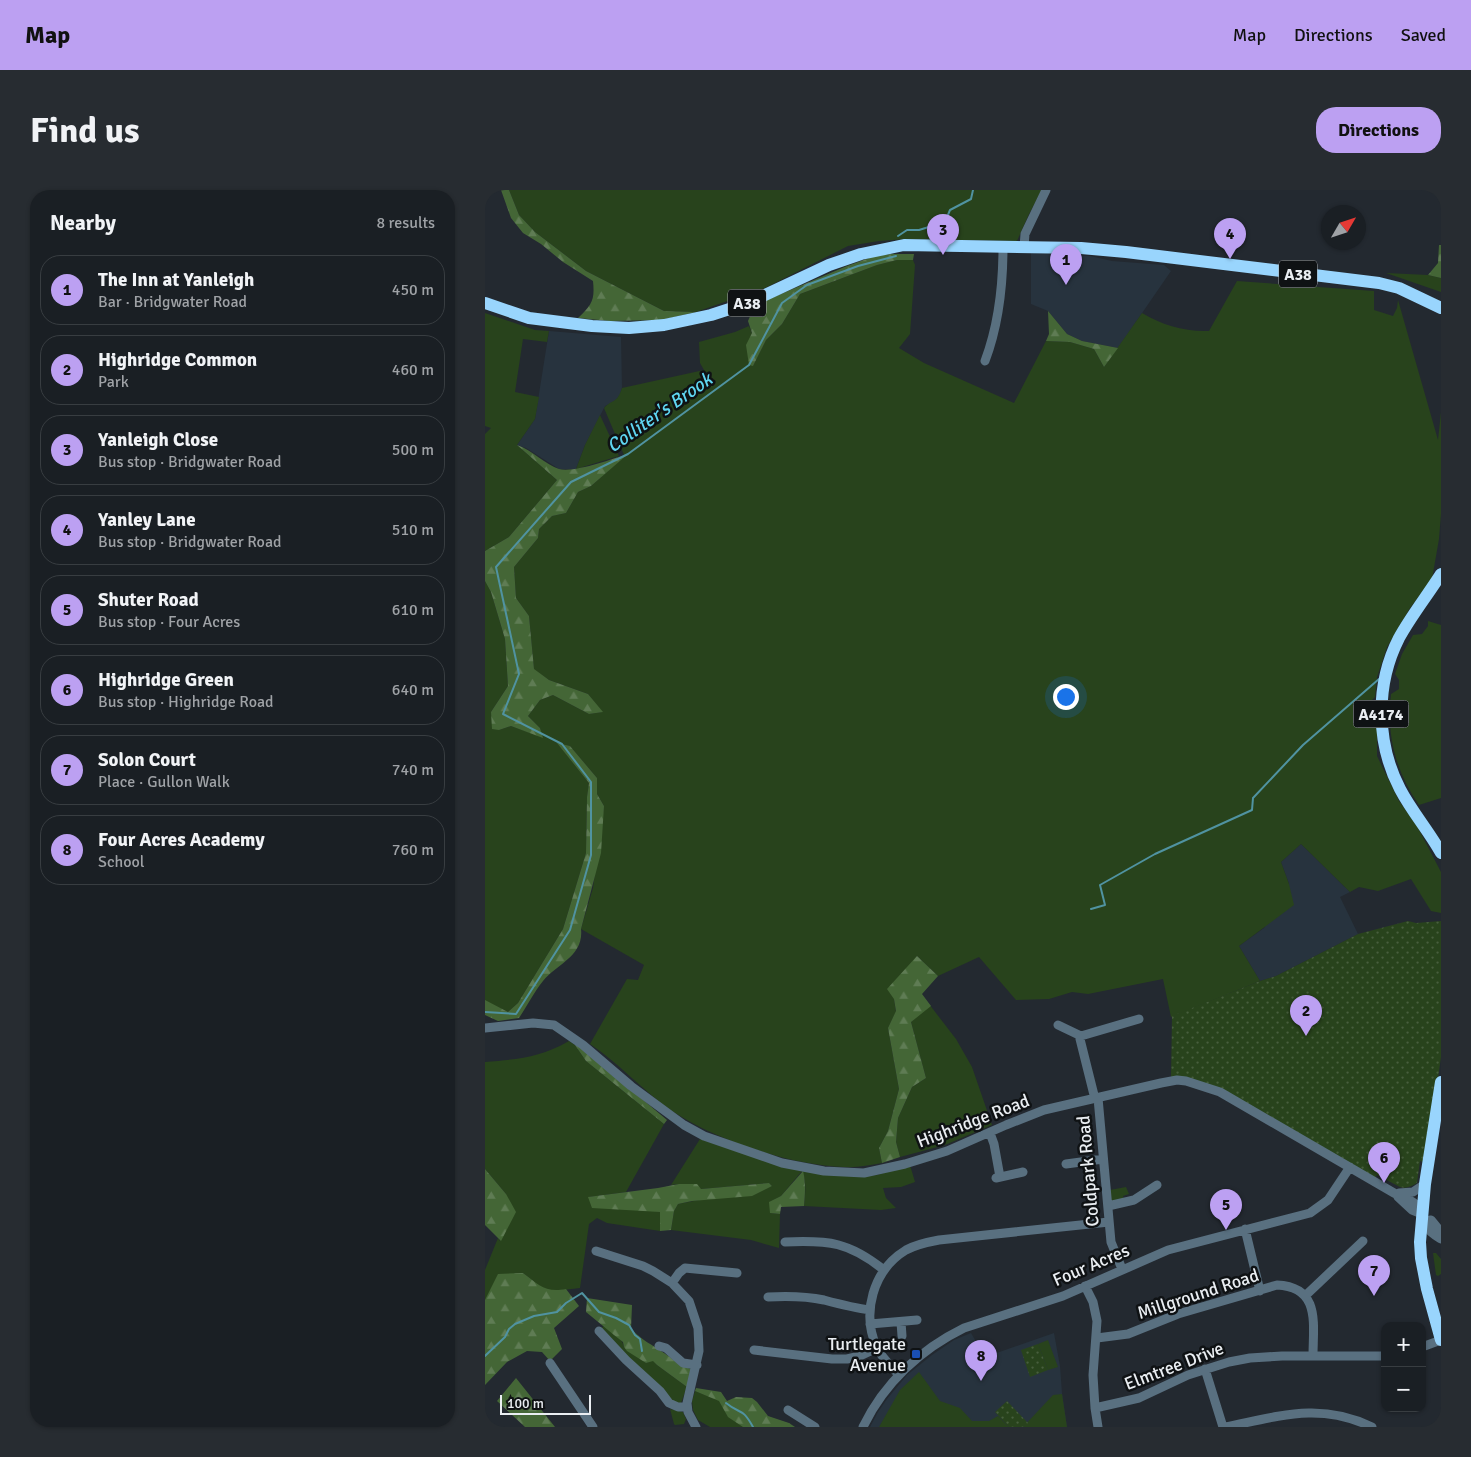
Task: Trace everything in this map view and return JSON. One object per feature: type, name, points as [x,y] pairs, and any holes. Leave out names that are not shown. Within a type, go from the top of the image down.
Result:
[{"type":"highway","name":"A38","points":[[485,303],[529,318],[592,326],[629,328],[664,325],[711,315],[748,303],[829,264],[861,254],[904,246],[1081,248],[1126,252],[1371,282],[1441,300]]},
{"type":"highway","name":"A38","points":[[1399,288],[1441,308]]},
{"type":"highway","name":"A4174","points":[[1441,574],[1404,630],[1393,651],[1384,682],[1381,719],[1384,746],[1392,773],[1410,806],[1441,853]]},
{"type":"highway","points":[[1441,1082],[1425,1184],[1421,1258],[1431,1308],[1441,1340]]},
{"type":"street","points":[[1024,247],[1025,234],[1046,190]]},
{"type":"street","points":[[985,362],[992,342],[1002,292],[1003,247]]},
{"type":"street","points":[[1058,1025],[1081,1036],[1139,1019]]},
{"type":"street","name":"Highridge Road","points":[[485,1028],[533,1022],[554,1025],[583,1045],[631,1086],[685,1125],[704,1136],[782,1163],[824,1171],[864,1173],[905,1164],[947,1151],[1044,1110],[1168,1081],[1177,1080],[1196,1083],[1220,1092],[1395,1194],[1402,1202],[1431,1220],[1441,1232],[1440,1239]]},
{"type":"street","name":"Coldpark Road","points":[[1081,1036],[1080,1039],[1096,1098],[1111,1242],[1122,1269]]},
{"type":"street","points":[[990,1133],[994,1144],[998,1178],[1023,1172]]},
{"type":"street","points":[[1066,1164],[1103,1159]]},
{"type":"street","name":"Four Acres","points":[[863,1427],[879,1399],[899,1374],[931,1348],[965,1328],[1063,1296],[1168,1250],[1315,1210],[1328,1200],[1350,1167]]},
{"type":"street","points":[[1395,1194],[1413,1192],[1425,1184]]},
{"type":"street","points":[[1108,1206],[1134,1200],[1157,1185]]},
{"type":"street","points":[[899,1374],[886,1361],[877,1348],[870,1324],[870,1310],[874,1289],[884,1270],[905,1251],[927,1242],[1109,1222]]},
{"type":"street","points":[[1245,1229],[1259,1291]]},
{"type":"street","points":[[785,1242],[816,1241],[837,1243],[857,1251],[884,1270]]},
{"type":"street","points":[[1313,1356],[1313,1311],[1305,1296],[1363,1241]]},
{"type":"street","points":[[596,1251],[643,1266],[671,1283],[689,1301],[696,1318],[699,1351],[687,1407],[695,1427],[685,1427]]},
{"type":"street","points":[[671,1283],[685,1268],[737,1273]]},
{"type":"street","name":"Millground Road","points":[[1097,1338],[1128,1334],[1177,1314],[1277,1285],[1291,1287],[1305,1296]]},
{"type":"street","points":[[1085,1286],[1095,1311],[1097,1338],[1093,1375],[1095,1408],[1099,1427]]},
{"type":"street","points":[[768,1296],[786,1292],[847,1307],[870,1310]]},
{"type":"street","points":[[870,1324],[917,1320]]},
{"type":"street","points":[[901,1322],[902,1336]]},
{"type":"street","points":[[599,1331],[626,1360],[660,1391],[669,1403],[678,1407],[687,1407]]},
{"type":"street","points":[[1426,1346],[1441,1340]]},
{"type":"street","points":[[659,1346],[668,1349],[683,1363],[697,1365]]},
{"type":"street","points":[[754,1350],[847,1359],[860,1356],[877,1348]]},
{"type":"street","name":"Elmtree Drive","points":[[1095,1408],[1139,1398],[1205,1369],[1250,1358],[1381,1356]]},
{"type":"street","points":[[549,1367],[593,1427]]},
{"type":"street","points":[[1205,1369],[1225,1427],[1256,1424],[1298,1412],[1344,1416],[1373,1427]]},
{"type":"street","points":[[788,1410],[815,1427]]},
{"type":"shaded area","points":[[1031,253],[1090,256],[1112,261],[1164,265],[1171,271],[1118,348],[1082,341],[1067,334],[1048,311],[1031,304]]},
{"type":"shaded area","points":[[549,331],[621,337],[622,388],[620,395],[615,401],[605,406],[585,445],[576,469],[559,469],[526,448],[517,445],[535,419]]},
{"type":"shaded area","points":[[1301,844],[1350,892],[1340,897],[1358,934],[1276,976],[1260,981],[1239,946],[1264,928],[1289,884],[1281,862]]},
{"type":"shaded area","points":[[971,1333],[985,1357],[1054,1333],[1067,1427],[870,1427],[887,1399],[907,1375],[954,1340]]},
{"type":"green space","points":[[501,190],[509,190],[519,215],[535,232],[586,271],[664,311],[696,312],[661,320],[610,321],[578,318],[587,309],[593,298],[593,281],[523,233],[511,218]]},
{"type":"green space","points":[[509,190],[1042,190],[1017,241],[907,239],[848,246],[765,288],[696,312],[664,311],[586,271],[535,232],[519,215]]},
{"type":"green space","points":[[1439,245],[1441,245],[1441,278],[1428,275],[1438,263]]},
{"type":"green space","points":[[914,254],[913,260],[897,260],[877,265],[800,294],[782,324],[766,340],[753,366],[749,365],[746,345],[752,333],[748,321],[755,305],[847,266],[875,256]]},
{"type":"green space","points":[[897,260],[913,260],[915,265],[910,334],[899,348],[924,363],[1014,403],[1046,341],[1070,342],[1094,349],[1104,367],[1142,313],[1174,327],[1209,331],[1237,281],[1374,291],[1374,310],[1393,316],[1398,300],[1438,440],[1441,412],[1441,514],[1439,539],[1432,579],[1410,608],[1387,647],[1377,677],[1375,697],[1372,700],[1362,701],[1364,706],[1369,705],[1377,712],[1377,756],[1399,801],[1417,826],[1441,872],[1441,913],[1431,911],[1411,879],[1378,891],[1359,887],[1350,892],[1301,844],[1281,862],[1294,905],[1239,946],[1260,981],[1171,1017],[1163,979],[1088,994],[1072,992],[1049,999],[1016,1000],[979,957],[938,976],[917,956],[894,999],[896,1012],[888,1028],[899,1089],[888,1131],[879,1148],[882,1163],[844,1167],[801,1162],[755,1150],[690,1122],[651,1095],[590,1044],[627,979],[638,980],[644,965],[581,929],[593,888],[604,806],[597,794],[597,778],[570,746],[558,744],[589,783],[586,853],[563,929],[518,1003],[508,1012],[485,1001],[485,581],[491,592],[505,639],[508,686],[491,712],[493,723],[499,730],[511,726],[542,737],[540,728],[528,716],[540,700],[553,695],[589,714],[602,712],[588,694],[549,680],[534,670],[529,616],[516,598],[514,567],[538,538],[539,529],[552,516],[566,513],[578,492],[591,486],[627,454],[624,455],[604,408],[616,399],[622,388],[704,370],[700,363],[699,342],[749,326],[752,333],[753,366],[766,340],[782,324],[800,294],[877,265]]},
{"type":"green space","points":[[1386,273],[1428,275],[1441,278],[1441,292]]},
{"type":"green space","points":[[1048,311],[1067,334],[1082,341],[1118,348],[1104,367],[1094,349],[1070,342],[1046,341],[1049,334]]},
{"type":"green space","points":[[485,313],[535,330],[549,331],[547,342],[523,339],[515,392],[539,397],[535,419],[517,445],[557,480],[509,537],[485,551],[485,434],[491,428],[485,426]]},
{"type":"green space","points":[[600,415],[619,456],[576,469],[585,445]]},
{"type":"green space","points":[[517,445],[554,467],[566,470],[593,465],[628,454],[591,486],[578,492],[566,513],[552,516],[539,529],[538,538],[514,567],[516,598],[529,616],[534,669],[549,680],[588,694],[603,712],[589,714],[553,695],[540,700],[528,716],[540,728],[543,738],[511,726],[499,730],[492,729],[491,712],[508,686],[505,639],[491,592],[485,581],[485,551],[509,537],[557,480]]},
{"type":"green space","points":[[1428,621],[1441,625],[1441,798],[1419,805],[1404,780],[1394,752],[1390,709],[1391,694],[1399,689],[1399,680],[1395,674],[1402,654],[1413,635],[1422,634],[1428,626]]},
{"type":"green space","points":[[557,743],[570,746],[597,778],[597,794],[604,806],[601,853],[581,929],[581,938],[574,953],[543,981],[519,1018],[498,1021],[485,1015],[485,1000],[508,1012],[518,1003],[563,929],[586,853],[589,783]]},
{"type":"green space","points":[[1408,921],[1416,923],[1441,921],[1441,1057],[1428,1149],[1423,1162],[1420,1161],[1417,1183],[1402,1188],[1377,1175],[1375,1178],[1223,1090],[1171,1078],[1172,1016],[1276,976],[1358,934]]},
{"type":"green space","points":[[917,956],[938,976],[922,994],[931,1006],[911,1022],[926,1078],[912,1087],[898,1118],[896,1142],[900,1157],[882,1163],[879,1148],[888,1131],[899,1089],[888,1028],[896,1011],[894,999],[887,989]]},
{"type":"green space","points":[[929,1004],[956,1039],[972,1067],[992,1125],[945,1145],[900,1157],[896,1142],[898,1118],[912,1087],[926,1078],[911,1022]]},
{"type":"green space","points":[[569,1041],[575,1045],[586,1061],[664,1124],[626,1192],[589,1197],[660,1212],[660,1231],[607,1223],[597,1218],[589,1224],[580,1288],[555,1291],[543,1289],[523,1273],[485,1300],[485,1270],[498,1238],[500,1241],[506,1194],[485,1169],[485,1062],[519,1059],[548,1051]]},
{"type":"green space","points":[[575,1045],[579,1046],[667,1120],[664,1124],[586,1061]]},
{"type":"green space","points":[[700,1139],[723,1147],[863,1176],[877,1175],[910,1165],[915,1182],[901,1187],[883,1188],[886,1198],[896,1208],[881,1210],[804,1206],[805,1184],[802,1171],[781,1196],[770,1202],[770,1213],[780,1214],[779,1248],[751,1240],[671,1230],[674,1211],[678,1204],[772,1186],[769,1183],[701,1189],[679,1184],[671,1185]]},
{"type":"green space","points":[[485,1169],[506,1194],[516,1212],[501,1241],[485,1225]]},
{"type":"green space","points":[[803,1171],[805,1184],[804,1206],[781,1207],[780,1214],[770,1213],[769,1202],[781,1196]]},
{"type":"green space","points":[[769,1183],[772,1186],[752,1196],[678,1204],[674,1211],[671,1230],[660,1231],[660,1212],[592,1208],[588,1197],[679,1184],[697,1184],[701,1189]]},
{"type":"green space","points":[[1126,1187],[1129,1194],[1123,1196],[1124,1200],[1111,1202],[1110,1190]]},
{"type":"green space","points":[[1433,1253],[1436,1253],[1441,1259],[1441,1274],[1438,1276],[1436,1275]]},
{"type":"green space","points":[[523,1273],[547,1289],[566,1289],[579,1306],[554,1328],[562,1349],[550,1361],[542,1352],[527,1351],[507,1362],[485,1385],[485,1300],[498,1274]]},
{"type":"green space","points":[[587,1298],[632,1305],[631,1329],[683,1366],[691,1369],[687,1387],[653,1361],[646,1363],[627,1351],[623,1342],[586,1312]]},
{"type":"green space","points":[[604,1326],[619,1338],[624,1347],[646,1363],[653,1360],[687,1387],[681,1403],[677,1405],[600,1329]]},
{"type":"green space","points":[[1048,1340],[1058,1367],[1048,1370],[1038,1344]]},
{"type":"green space","points":[[1038,1344],[1048,1370],[1030,1377],[1021,1350]]},
{"type":"green space","points":[[919,1372],[940,1401],[960,1408],[972,1421],[989,1421],[998,1416],[1009,1427],[879,1427],[900,1390]]},
{"type":"green space","points":[[516,1378],[555,1427],[525,1427],[497,1401]]},
{"type":"green space","points":[[696,1388],[721,1392],[727,1401],[736,1397],[752,1398],[768,1416],[795,1427],[743,1427],[728,1417],[719,1401],[695,1391]]},
{"type":"green space","points":[[695,1391],[789,1427],[710,1427],[698,1420],[693,1410],[692,1401]]},
{"type":"green space","points":[[1062,1394],[1067,1427],[1023,1427],[1053,1395]]},
{"type":"green space","points":[[1007,1401],[1028,1423],[1023,1427],[1009,1427],[995,1412]]},
{"type":"green space","points":[[670,1409],[683,1412],[686,1419],[684,1424],[674,1424]]},
{"type":"waterway","name":"Colliter's Brook","points":[[898,236],[907,230],[919,230],[945,222],[950,210],[971,199],[973,190]]},
{"type":"waterway","name":"Colliter's Brook","points":[[485,1012],[516,1014],[570,930],[591,855],[591,782],[562,744],[503,714],[519,674],[496,567],[571,482],[628,454],[749,365],[782,303],[807,285],[858,266],[896,256]]},
{"type":"waterway","points":[[1091,909],[1105,905],[1100,885],[1155,854],[1252,810],[1253,798],[1303,745],[1379,679]]},
{"type":"waterway","points":[[485,1356],[505,1337],[509,1329],[515,1324],[534,1316],[557,1312],[566,1303],[582,1293],[599,1312],[629,1325],[640,1339],[642,1351]]},
{"type":"waterway","points":[[726,1403],[744,1414],[753,1427]]},
{"type":"place","name":"Yanleigh Close","points":[[943,255]]},
{"type":"place","name":"Yanley Lane","points":[[1230,259]]},
{"type":"place","name":"The Inn at Yanleigh","points":[[1066,285]]},
{"type":"place","name":"Highridge Common","points":[[1306,1036]]},
{"type":"place","name":"Highridge Green","points":[[1384,1183]]},
{"type":"place","name":"Shuter Road","points":[[1226,1230]]},
{"type":"place","name":"Solon Court","points":[[1374,1296]]},
{"type":"place","name":"Turtlegate Avenue","points":[[916,1354]]},
{"type":"place","name":"Four Acres Academy","points":[[981,1381]]}]
